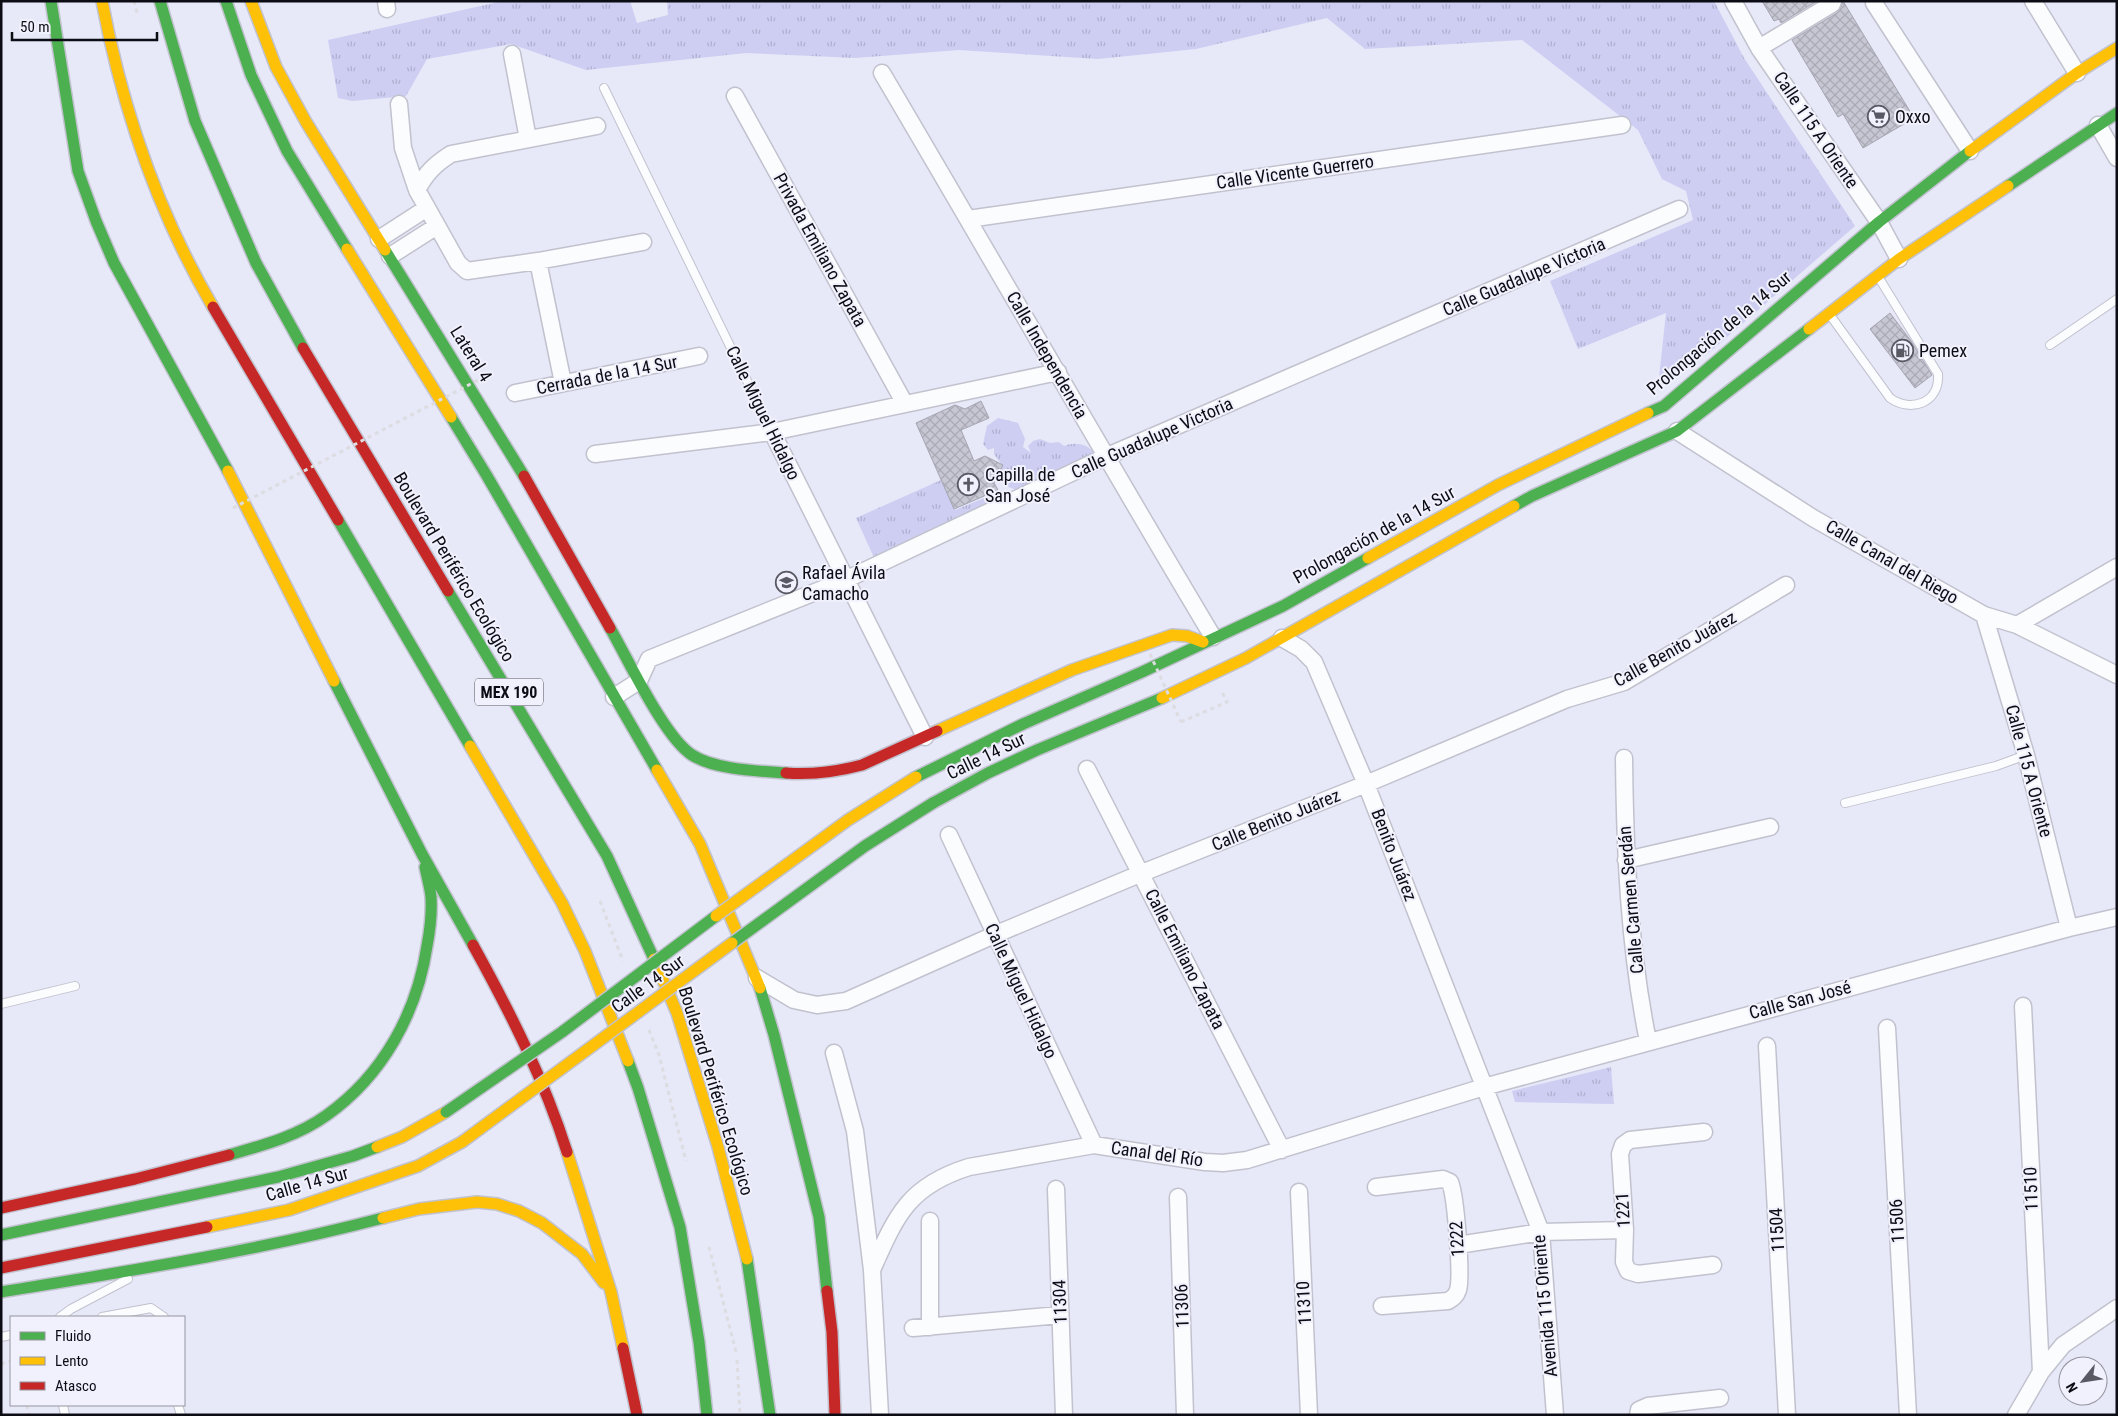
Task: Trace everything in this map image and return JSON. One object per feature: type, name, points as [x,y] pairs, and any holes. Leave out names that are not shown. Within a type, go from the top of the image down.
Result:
[{"type":"main road","points":[[51,1],[78,171],[114,263],[228,471],[422,854],[507,1008],[554,1110],[611,1292],[637,1415]]},
{"type":"main road","name":"MEX 190","points":[[102,1],[113,60],[134,131],[159,198],[193,273],[553,886],[585,951],[638,1088],[680,1227],[699,1342],[707,1415]]},
{"type":"main road","name":"Boulevard Periférico Ecológico","points":[[160,1],[196,120],[256,263],[322,381],[607,856],[642,931],[677,1013],[718,1147],[750,1271],[770,1415]]},
{"type":"main road","points":[[226,1],[251,75],[287,151],[494,471],[614,698],[700,844],[756,978],[774,1035],[818,1217],[832,1332],[835,1415]]},
{"type":"main road","name":"Lateral 4","points":[[251,1],[276,67],[306,122],[515,459],[639,681],[679,744],[694,757],[727,767],[817,774],[838,772],[862,765],[1072,670],[1172,635],[1208,640]]},
{"type":"main road","name":"Prolongación de la 14 Sur","points":[[1283,606],[1498,485],[1664,406],[1879,222],[1970,150],[2078,73],[2117,48]]},
{"type":"main road","points":[[1282,638],[1532,496],[1677,431],[1899,259],[2117,113]]},
{"type":"main road","points":[[494,471],[515,459]]},
{"type":"main road","name":"Calle 14 Sur","points":[[1,1235],[278,1177],[353,1156],[402,1137],[446,1112],[554,1037],[848,820],[916,777],[1023,724],[1142,672],[1283,606]]},
{"type":"main road","name":"Calle 14 Sur","points":[[2,1268],[289,1210],[418,1166],[462,1142],[865,846],[933,803],[988,773],[1037,750],[1158,700],[1282,638]]},
{"type":"main road","points":[[1,1208],[175,1170],[281,1140],[322,1118],[344,1101],[365,1082],[388,1053],[408,1018],[420,986],[427,958],[431,898],[422,854]]},
{"type":"main road","points":[[1,1292],[148,1268],[342,1229],[419,1208],[477,1202],[497,1204],[519,1211],[542,1223],[582,1254],[611,1292]]},
{"type":"street","name":"Calle 115 A Oriente","points":[[1733,1],[1759,48],[1879,222],[1899,259]]},
{"type":"street","points":[[1759,48],[1812,17],[1832,4],[1833,1]]},
{"type":"street","points":[[2034,1],[2078,73]]},
{"type":"street","points":[[1874,3],[1970,150]]},
{"type":"street","points":[[512,54],[528,138]]},
{"type":"street","name":"Calle Independencia","points":[[882,73],[1058,372],[1208,640]]},
{"type":"street","name":"Privada Emiliano Zapata","points":[[735,96],[905,404]]},
{"type":"street","points":[[398,104],[403,148],[417,190],[458,263],[467,271],[538,261],[643,242]]},
{"type":"street","name":"Calle Vicente Guerrero","points":[[968,219],[1622,125]]},
{"type":"street","points":[[2098,125],[2117,158]]},
{"type":"street","points":[[417,190],[427,173],[437,163],[452,154],[597,126]]},
{"type":"street","points":[[379,239],[427,208]]},
{"type":"street","name":"Calle Guadalupe Victoria","points":[[639,681],[649,659],[845,580],[1105,458],[1679,209]]},
{"type":"street","points":[[390,256],[437,226]]},
{"type":"street","points":[[538,261],[563,383]]},
{"type":"street","name":"Cerrada de la 14 Sur","points":[[515,393],[699,356]]},
{"type":"street","points":[[595,454],[772,432],[1058,372]]},
{"type":"street","name":"Calle Canal del Riego","points":[[1677,431],[1814,518],[1984,615],[2017,625],[2117,675]]},
{"type":"street","name":"Calle Miguel Hidalgo","points":[[772,432],[925,736]]},
{"type":"street","points":[[2017,625],[2117,567]]},
{"type":"street","name":"Calle Benito Juárez","points":[[756,978],[794,1000],[816,1005],[846,1001],[994,935],[1142,873],[1366,784],[1567,700],[1624,682],[1786,585]]},
{"type":"street","name":"Calle 115 A Oriente","points":[[1984,615],[2026,755],[2069,928]]},
{"type":"street","name":"Benito Juárez","points":[[1282,638],[1301,649],[1314,662],[1366,784],[1484,1087]]},
{"type":"street","points":[[614,698],[639,681]]},
{"type":"street","name":"Calle Carmen Serdán","points":[[1624,758],[1626,860],[1634,956],[1648,1041]]},
{"type":"street","name":"Calle Emiliano Zapata","points":[[1087,769],[1142,873],[1282,1150]]},
{"type":"street","points":[[1626,860],[1770,827]]},
{"type":"street","name":"Calle Miguel Hidalgo","points":[[950,835],[994,935],[1094,1145]]},
{"type":"street","name":"Calle San José","points":[[1484,1087],[1648,1041],[2069,928],[2117,917]]},
{"type":"street","name":"11510","points":[[2023,1006],[2041,1372]]},
{"type":"street","name":"11506","points":[[1886,1028],[1908,1415]]},
{"type":"street","name":"11504","points":[[1766,1046],[1787,1415]]},
{"type":"street","points":[[834,1053],[855,1131],[872,1270],[880,1415]]},
{"type":"street","name":"Canal del Río","points":[[872,1270],[894,1222],[903,1208],[934,1182],[950,1173],[968,1167],[1094,1145],[1206,1162],[1223,1163],[1247,1160],[1484,1087]]},
{"type":"street","name":"Avenida 115 Oriente","points":[[1484,1087],[1541,1232],[1555,1415]]},
{"type":"street","name":"1221","points":[[1704,1132],[1630,1140],[1623,1145],[1620,1154],[1625,1230],[1624,1262],[1628,1271],[1638,1274],[1713,1265]]},
{"type":"street","name":"1222","points":[[1376,1187],[1443,1178],[1450,1182],[1454,1192],[1458,1245],[1459,1288],[1455,1296],[1448,1301],[1382,1306]]},
{"type":"street","name":"11304","points":[[1056,1189],[1064,1415]]},
{"type":"street","name":"11310","points":[[1299,1192],[1309,1415]]},
{"type":"street","name":"11306","points":[[1178,1197],[1185,1415]]},
{"type":"street","points":[[930,1221],[930,1327]]},
{"type":"street","points":[[1458,1245],[1541,1232],[1625,1230]]},
{"type":"street","points":[[2016,1415],[2041,1372],[2063,1345],[2117,1308]]},
{"type":"street","points":[[913,1328],[1060,1315]]},
{"type":"street","points":[[1638,1415],[1639,1410],[1648,1406],[1720,1398]]},
{"type":"lane","name":"Calle Miguel Hidalgo","points":[[604,88],[772,432]]},
{"type":"lane","points":[[1829,313],[1890,398],[1899,404],[1909,406],[1921,403],[1932,396],[1939,384],[1938,374],[1878,277]]},
{"type":"lane","points":[[2050,345],[2117,299]]},
{"type":"lane","points":[[1845,803],[1996,766],[2026,755]]},
{"type":"lane","points":[[1,1004],[75,986]]},
{"type":"lane","points":[[62,1316],[148,1268]]},
{"type":"lane","points":[[108,1316],[152,1308],[163,1316]]},
{"type":"path","points":[[233,508],[486,376]]},
{"type":"path","points":[[1150,654],[1181,722],[1227,702]]},
{"type":"green space","points":[[503,1],[630,1],[637,23],[668,15],[667,1],[1714,1],[1744,58],[1855,226],[1712,350],[1658,387],[1666,313],[1578,349],[1550,281],[1693,220],[1686,191],[1662,179],[1638,130],[1522,40],[1365,49],[1327,18],[1196,49],[1098,59],[959,50],[855,58],[746,53],[586,70],[511,44],[427,59],[406,96],[352,101],[338,98],[328,40]]},
{"type":"green space","points":[[998,418],[1018,423],[1025,439],[1023,447],[1031,453],[1028,446],[1033,441],[1040,439],[1050,443],[1059,442],[1064,446],[1078,444],[1086,446],[1096,456],[1017,494],[1014,489],[1006,486],[1003,474],[997,476],[1002,465],[994,454],[994,448],[988,450],[983,444],[987,426]]},
{"type":"green space","points":[[941,480],[955,510],[1001,491],[1003,496],[1012,492],[1017,496],[964,524],[958,515],[961,523],[876,562],[856,518]]},
{"type":"green space","points":[[1611,1067],[1614,1104],[1515,1102],[1512,1091]]},
{"type":"building","points":[[1762,1],[1817,1],[1781,23],[1779,19],[1774,21]]},
{"type":"building","points":[[1843,1],[1914,118],[1863,148],[1843,114],[1838,117],[1792,40],[1837,13]]},
{"type":"building","name":"Pemex","points":[[1890,313],[1911,341],[1932,375],[1915,388],[1870,329]]},
{"type":"building","points":[[981,401],[989,418],[961,430],[974,461],[985,456],[1003,465],[994,483],[998,490],[954,509],[916,423],[955,405],[965,409]]},
{"type":"traffic: fast","points":[[51,1],[78,171],[96,221],[114,263],[228,471]]},
{"type":"traffic: fast","points":[[160,1],[195,121],[256,263],[303,348]]},
{"type":"traffic: fast","points":[[226,1],[251,75],[287,151],[347,249]]},
{"type":"traffic: fast","points":[[2008,186],[2117,113]]},
{"type":"traffic: fast","points":[[1648,413],[1664,406],[1879,222],[1970,151]]},
{"type":"traffic: fast","points":[[385,250],[524,476]]},
{"type":"traffic: fast","points":[[1514,506],[1532,496],[1677,431],[1809,329]]},
{"type":"traffic: fast","points":[[451,417],[657,770]]},
{"type":"traffic: fast","points":[[338,520],[470,746]]},
{"type":"traffic: fast","points":[[916,777],[1023,724],[1142,672],[1283,606],[1368,558]]},
{"type":"traffic: fast","points":[[448,591],[607,856],[654,959]]},
{"type":"traffic: fast","points":[[610,628],[658,715],[681,746],[692,755],[713,764],[725,767],[786,773]]},
{"type":"traffic: fast","points":[[334,681],[422,854],[473,945]]},
{"type":"traffic: fast","points":[[933,803],[988,773],[1037,750],[1162,698]]},
{"type":"traffic: fast","points":[[732,943],[865,846],[933,803]]},
{"type":"traffic: fast","points":[[229,1155],[280,1139],[316,1122],[347,1099],[381,1062],[406,1018],[422,971],[429,934],[431,909],[431,893],[425,867]]},
{"type":"traffic: fast","points":[[446,1112],[562,1032],[716,916]]},
{"type":"traffic: fast","points":[[760,988],[774,1035],[819,1217],[827,1291]]},
{"type":"traffic: fast","points":[[628,1061],[680,1227],[699,1342],[707,1415]]},
{"type":"traffic: fast","points":[[1,1235],[278,1177],[353,1156],[377,1147]]},
{"type":"traffic: fast","points":[[1,1292],[145,1268],[288,1241],[383,1218]]},
{"type":"traffic: fast","points":[[747,1259],[770,1415]]},
{"type":"traffic: slow","points":[[102,1],[120,80],[144,158],[175,234],[213,307]]},
{"type":"traffic: slow","points":[[251,1],[276,67],[306,122],[385,250]]},
{"type":"traffic: slow","points":[[1970,151],[2077,73],[2117,48]]},
{"type":"traffic: slow","points":[[1809,329],[1899,259],[2008,186]]},
{"type":"traffic: slow","points":[[347,249],[451,417]]},
{"type":"traffic: slow","points":[[1368,558],[1498,485],[1648,413]]},
{"type":"traffic: slow","points":[[228,471],[334,681]]},
{"type":"traffic: slow","points":[[1162,698],[1246,658],[1514,506]]},
{"type":"traffic: slow","points":[[937,731],[1072,670],[1172,635],[1187,636],[1203,642]]},
{"type":"traffic: slow","points":[[470,746],[562,903],[585,951],[628,1061]]},
{"type":"traffic: slow","points":[[657,770],[700,844],[760,988]]},
{"type":"traffic: slow","points":[[716,916],[848,820],[916,777]]},
{"type":"traffic: slow","points":[[462,1142],[732,943]]},
{"type":"traffic: slow","points":[[654,959],[677,1013],[718,1147],[747,1259]]},
{"type":"traffic: slow","points":[[377,1147],[402,1137],[446,1112]]},
{"type":"traffic: slow","points":[[207,1227],[289,1210],[418,1166],[462,1142]]},
{"type":"traffic: slow","points":[[567,1152],[611,1292],[623,1348]]},
{"type":"traffic: slow","points":[[383,1218],[419,1209],[477,1202],[497,1204],[519,1211],[542,1223],[582,1254],[604,1283]]},
{"type":"traffic: jam","points":[[213,307],[338,520]]},
{"type":"traffic: jam","points":[[303,348],[448,591]]},
{"type":"traffic: jam","points":[[524,476],[610,628]]},
{"type":"traffic: jam","points":[[786,773],[806,774],[862,765],[937,731]]},
{"type":"traffic: jam","points":[[473,945],[500,995],[537,1072],[567,1152]]},
{"type":"traffic: jam","points":[[1,1208],[135,1179],[229,1155]]},
{"type":"traffic: jam","points":[[1,1268],[207,1227]]},
{"type":"traffic: jam","points":[[827,1291],[832,1332],[835,1415]]},
{"type":"traffic: jam","points":[[623,1348],[637,1415]]},
{"type":"place","name":"Oxxo","points":[[1879,117]]},
{"type":"place","name":"Pemex","points":[[1903,351]]},
{"type":"place","name":"Capilla de San José","points":[[969,485]]},
{"type":"place","name":"Rafael Ávila Camacho","points":[[786,583]]}]
